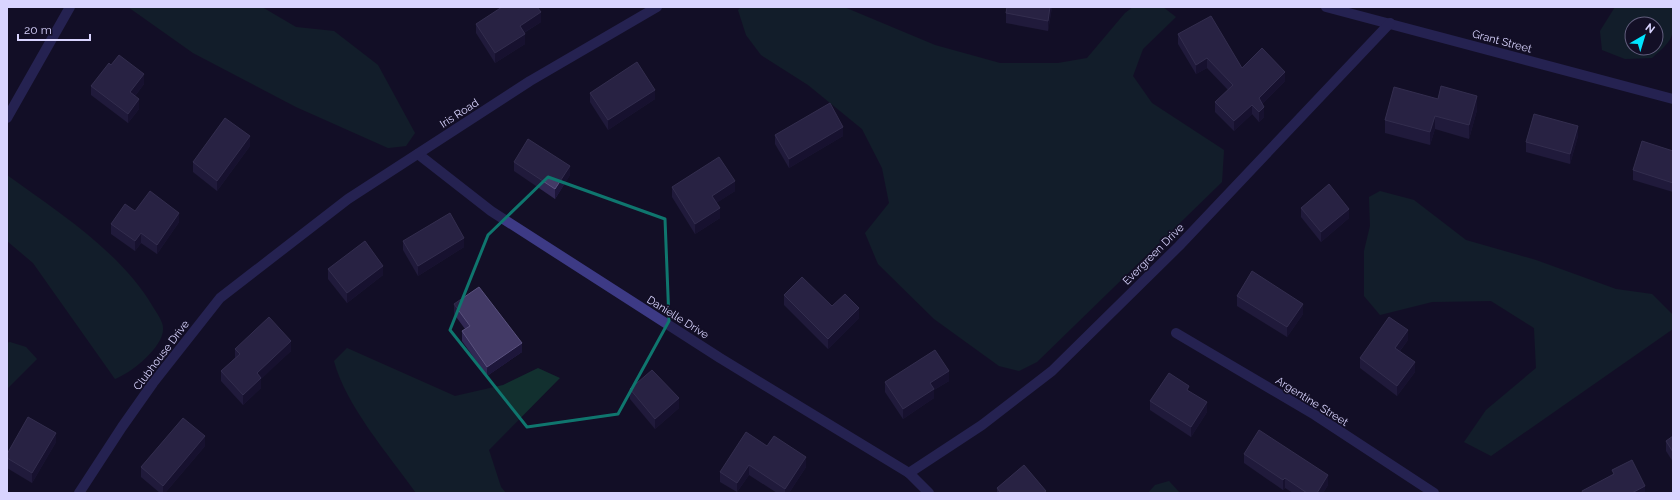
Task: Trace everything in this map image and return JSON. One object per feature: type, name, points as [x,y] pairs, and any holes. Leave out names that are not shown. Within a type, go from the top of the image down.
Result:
[{"type":"street","points":[[7,118],[70,7]]},
{"type":"street","name":"Iris Road","points":[[282,250],[348,199],[530,81],[657,7]]},
{"type":"street","name":"Grant Street","points":[[1329,7],[1673,99]]},
{"type":"street","name":"Evergreen Drive","points":[[909,474],[982,425],[1052,371],[1179,246],[1390,23]]},
{"type":"street","name":"Danielle Drive","points":[[418,154],[497,215],[727,362],[909,474],[929,493]]},
{"type":"street","name":"Clubhouse Drive","points":[[79,493],[144,396],[220,298],[282,250]]},
{"type":"street","name":"Argentine Street","points":[[1176,333],[1315,415],[1434,493]]},
{"type":"highlighted area","points":[[548,177],[665,219],[669,321],[618,414],[527,427],[450,330],[488,235]]},
{"type":"green space","points":[[128,7],[262,7],[296,27],[334,31],[378,65],[415,133],[406,146],[388,148],[296,107],[193,53]]},
{"type":"green space","points":[[741,7],[844,7],[935,45],[1000,63],[1058,63],[1087,58],[1125,13],[1133,7],[1163,7],[1176,17],[1143,49],[1133,76],[1152,103],[1224,150],[1222,182],[1037,362],[1019,371],[999,366],[934,319],[878,264],[865,233],[889,203],[882,168],[862,129],[808,85],[761,55],[746,35],[738,10]]},
{"type":"green space","points":[[1615,7],[1673,7],[1672,36],[1664,47],[1664,16],[1624,16],[1624,56],[1654,56],[1652,58],[1625,59],[1602,50],[1600,31]]},
{"type":"green space","points":[[7,175],[87,234],[106,251],[124,268],[140,287],[159,317],[162,323],[163,331],[155,348],[139,364],[122,376],[115,379],[33,263],[7,241]]},
{"type":"green space","points":[[1380,191],[1414,200],[1466,240],[1536,260],[1616,289],[1652,294],[1673,315],[1673,329],[1491,456],[1464,442],[1486,410],[1536,368],[1534,328],[1491,301],[1432,302],[1380,315],[1364,296],[1364,251],[1370,226],[1369,197]]},
{"type":"green space","points":[[10,342],[26,347],[37,359],[7,389],[7,343]]},
{"type":"green space","points":[[347,348],[455,396],[503,385],[538,368],[560,378],[489,450],[501,487],[506,493],[416,493],[369,430],[348,395],[334,361]]},
{"type":"green space","points":[[1169,481],[1180,493],[1148,493],[1155,485]]},
{"type":"building","points":[[502,7],[537,7],[541,12],[520,26],[525,34],[495,53],[476,24]]},
{"type":"building","points":[[1007,7],[1050,7],[1048,21],[1006,13]]},
{"type":"building","points":[[1211,16],[1242,68],[1262,48],[1285,72],[1259,98],[1264,107],[1259,112],[1252,105],[1234,121],[1215,102],[1233,85],[1207,58],[1196,65],[1178,34]]},
{"type":"building","points":[[119,55],[144,74],[130,92],[139,99],[128,114],[91,86],[109,63],[111,65]]},
{"type":"building","points":[[637,62],[655,90],[608,120],[590,93]]},
{"type":"building","points":[[1441,86],[1477,96],[1469,125],[1435,116],[1430,132],[1385,120],[1394,87],[1438,99]]},
{"type":"building","points":[[830,103],[843,127],[789,159],[775,135]]},
{"type":"building","points":[[1534,114],[1578,126],[1570,154],[1526,142]]},
{"type":"building","points":[[225,118],[250,136],[217,181],[193,162]]},
{"type":"building","points":[[528,139],[570,166],[555,189],[514,162]]},
{"type":"building","points":[[1642,141],[1673,151],[1673,183],[1633,170]]},
{"type":"building","points":[[719,157],[735,181],[712,196],[720,208],[695,224],[672,187]]},
{"type":"building","points":[[1329,184],[1349,209],[1321,232],[1301,208]]},
{"type":"building","points":[[150,191],[179,213],[157,245],[141,233],[135,241],[111,224],[125,204],[135,211]]},
{"type":"building","points":[[450,213],[464,238],[418,266],[403,241]]},
{"type":"building","points":[[365,241],[383,266],[347,293],[328,269]]},
{"type":"building","points":[[1252,271],[1303,304],[1287,327],[1237,296]]},
{"type":"building","points":[[802,277],[832,306],[845,294],[859,308],[828,339],[784,295]]},
{"type":"building","points":[[479,287],[522,343],[487,367],[462,331],[470,326],[454,304]]},
{"type":"building","points":[[269,317],[291,341],[257,373],[261,378],[243,395],[221,371],[240,354],[235,349]]},
{"type":"building","points":[[1389,317],[1408,330],[1395,348],[1415,362],[1397,386],[1360,358]]},
{"type":"building","points":[[935,350],[949,371],[930,383],[934,389],[903,409],[885,382]]},
{"type":"building","points":[[652,370],[679,398],[655,419],[630,389]]},
{"type":"building","points":[[1169,373],[1189,386],[1187,390],[1207,402],[1191,427],[1150,401]]},
{"type":"building","points":[[28,417],[56,433],[32,473],[7,458],[7,454]]},
{"type":"building","points":[[183,418],[205,436],[163,486],[141,467]]},
{"type":"building","points":[[1259,430],[1328,475],[1317,493],[1307,493],[1285,478],[1283,480],[1244,454]]},
{"type":"building","points":[[746,432],[767,446],[774,436],[806,457],[785,489],[749,465],[737,483],[720,472]]},
{"type":"building","points":[[1673,436],[1673,452],[1666,441]]},
{"type":"building","points":[[1632,460],[1645,486],[1632,493],[1583,493],[1582,491],[1614,474],[1612,470]]},
{"type":"building","points":[[1024,465],[1046,491],[1043,493],[1001,493],[997,488]]}]
